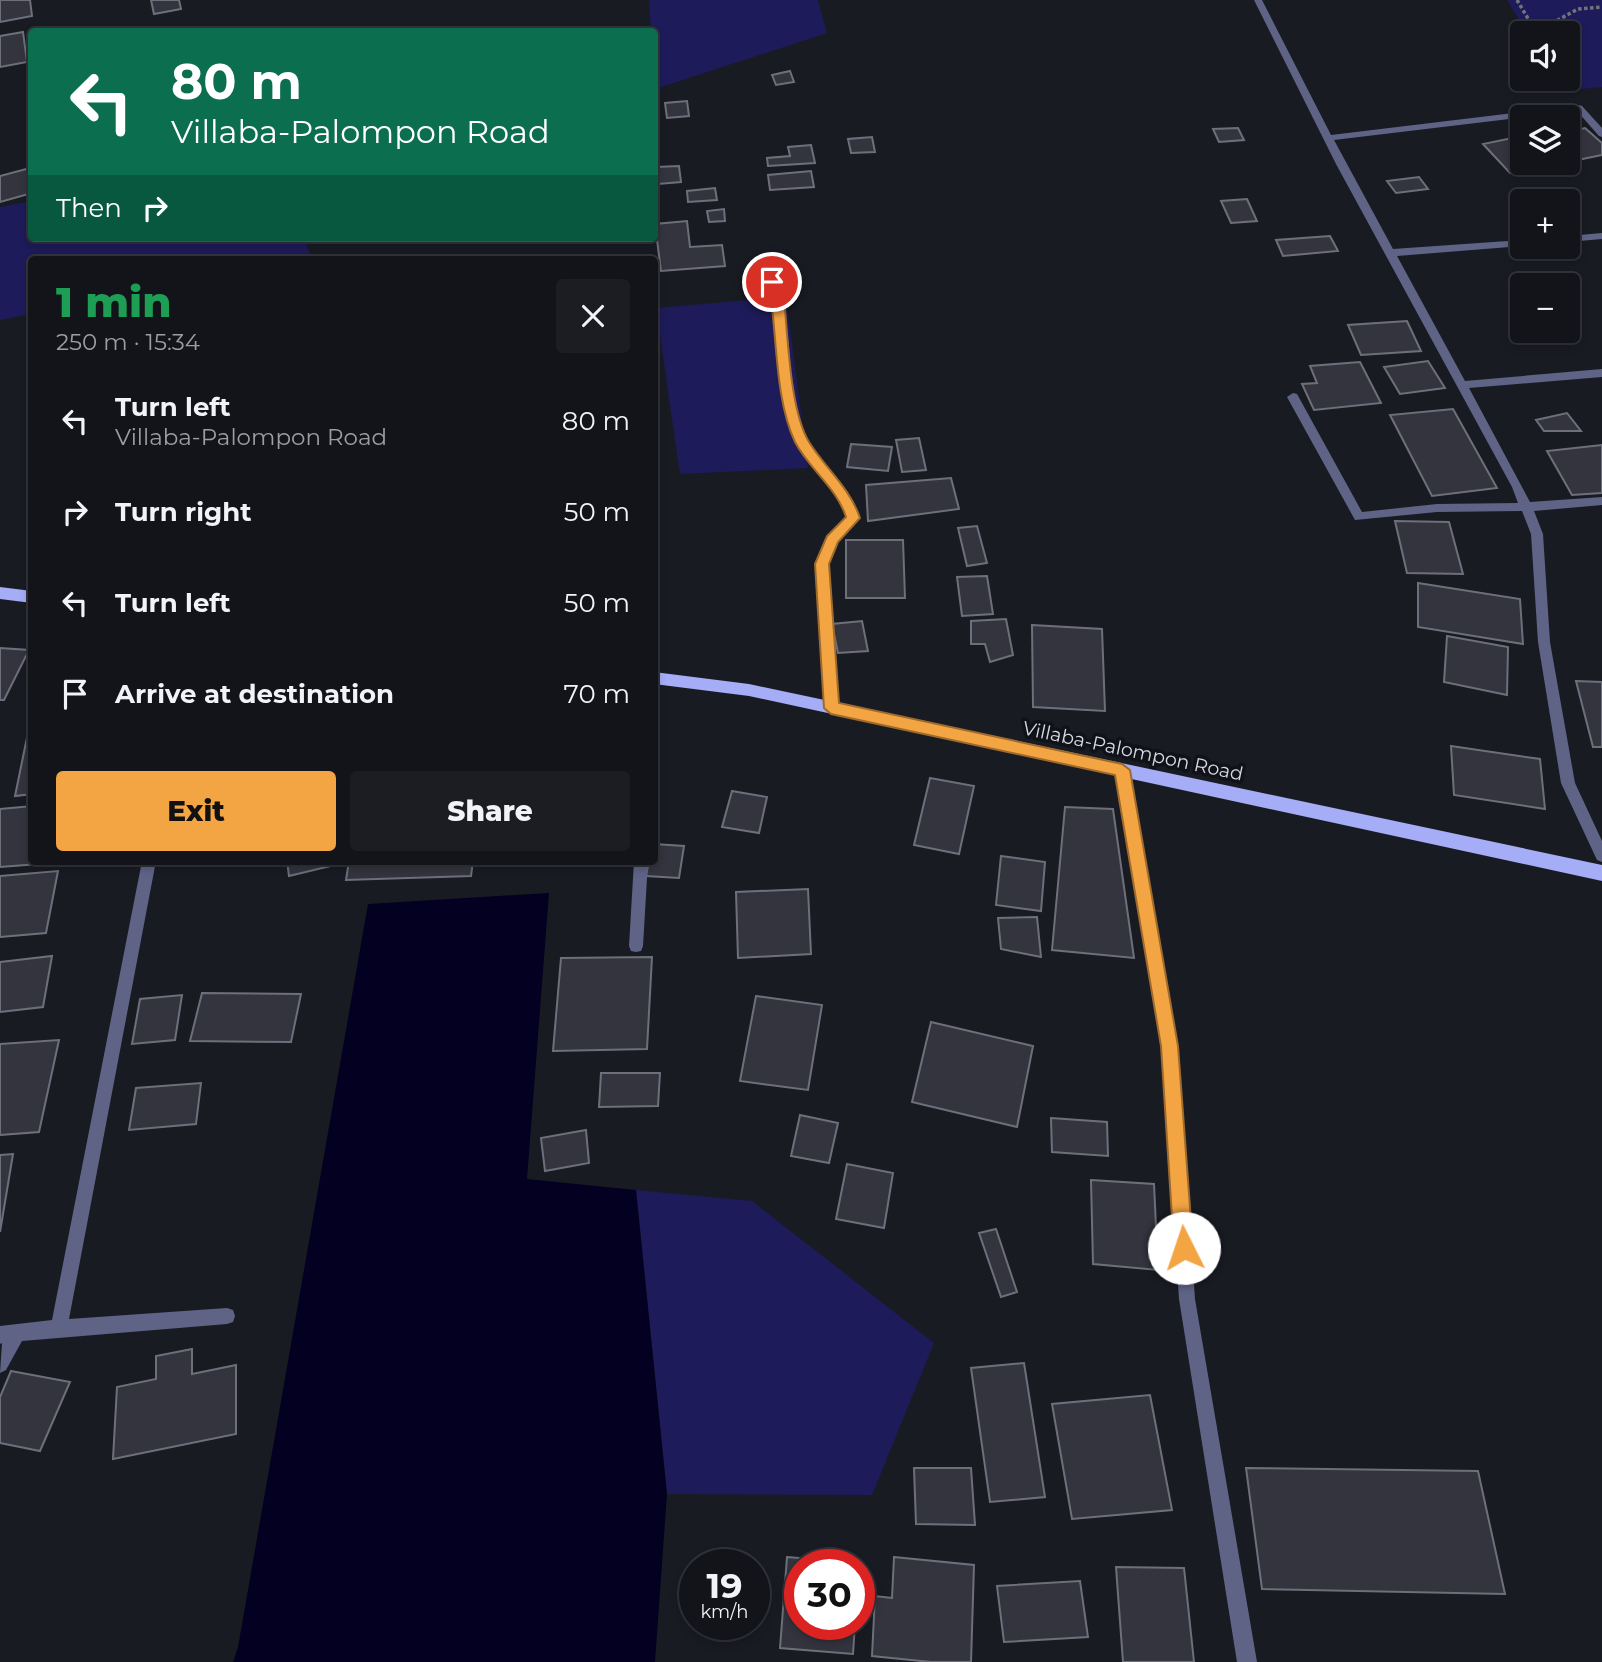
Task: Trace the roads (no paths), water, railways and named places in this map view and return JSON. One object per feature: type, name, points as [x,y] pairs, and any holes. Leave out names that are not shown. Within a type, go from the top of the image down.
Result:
[{"type":"main road","points":[[0,593],[28,596]]},
{"type":"main road","name":"Villaba-Palompon Road","points":[[658,679],[749,690],[1602,873]]},
{"type":"street","points":[[1258,0],[1390,254],[1518,486],[1536,534],[1544,642],[1568,783],[1602,856]]},
{"type":"street","points":[[1329,138],[1579,108],[1602,134]]},
{"type":"street","points":[[1580,238],[1602,236]]},
{"type":"street","points":[[1390,254],[1510,244]]},
{"type":"street","points":[[772,282],[778,299],[792,417],[802,442],[848,503],[853,518],[832,539],[822,564],[831,708]]},
{"type":"street","points":[[1462,385],[1602,373]]},
{"type":"street","points":[[1293,397],[1359,517],[1437,508],[1526,507],[1602,501]]},
{"type":"street","points":[[1122,770],[1170,1046],[1187,1299],[1247,1662]]},
{"type":"street","points":[[60,1328],[148,865]]},
{"type":"street","points":[[636,946],[641,865]]},
{"type":"street","points":[[0,1364],[9,1334],[227,1316]]},
{"type":"water","points":[[549,893],[527,1179],[636,1190],[667,1494],[655,1662],[233,1662],[238,1647],[368,904]]}]
